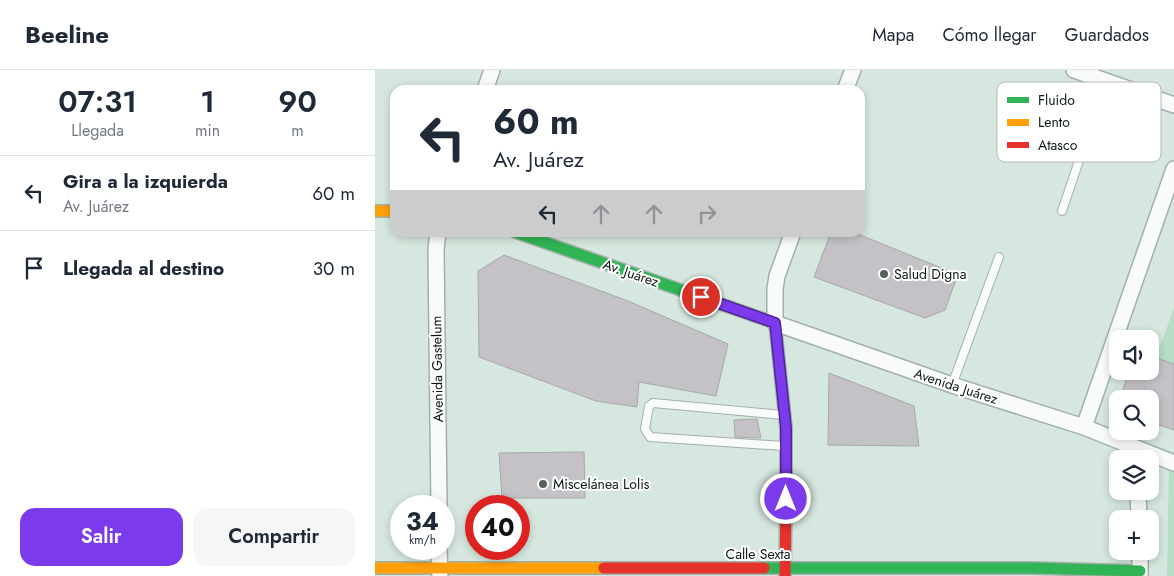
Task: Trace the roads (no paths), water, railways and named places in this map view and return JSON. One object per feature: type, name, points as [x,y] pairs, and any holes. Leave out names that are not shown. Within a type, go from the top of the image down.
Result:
[{"type":"street","points":[[487,85],[492,70]]},
{"type":"street","points":[[847,85],[853,70]]},
{"type":"street","points":[[1073,70],[1109,82]]},
{"type":"street","points":[[1161,100],[1174,105]]},
{"type":"street","points":[[1084,427],[1174,169]]},
{"type":"street","points":[[375,211],[390,211]]},
{"type":"street","name":"Avenida Gastelum","points":[[438,237],[435,249],[439,495]]},
{"type":"street","name":"Av. Juárez","points":[[529,237],[775,323]]},
{"type":"street","points":[[785,572],[785,415],[775,323],[775,290],[777,276],[791,237]]},
{"type":"street","name":"Avenida Juárez","points":[[775,323],[952,385],[1084,427],[1129,450]]},
{"type":"street","points":[[1159,459],[1174,463]]},
{"type":"street","points":[[1140,560],[1140,573]]},
{"type":"street","name":"Calle Sexta","points":[[375,568],[440,572],[1140,573]]},
{"type":"lane","points":[[1062,211],[1079,162]]},
{"type":"lane","points":[[952,385],[999,257]]},
{"type":"lane","points":[[785,415],[653,403],[649,406],[645,429],[650,437],[786,447]]},
{"type":"place","name":"Salud Digna","points":[[884,274]]},
{"type":"place","name":"Miscelánea Lolis","points":[[543,484]]}]
